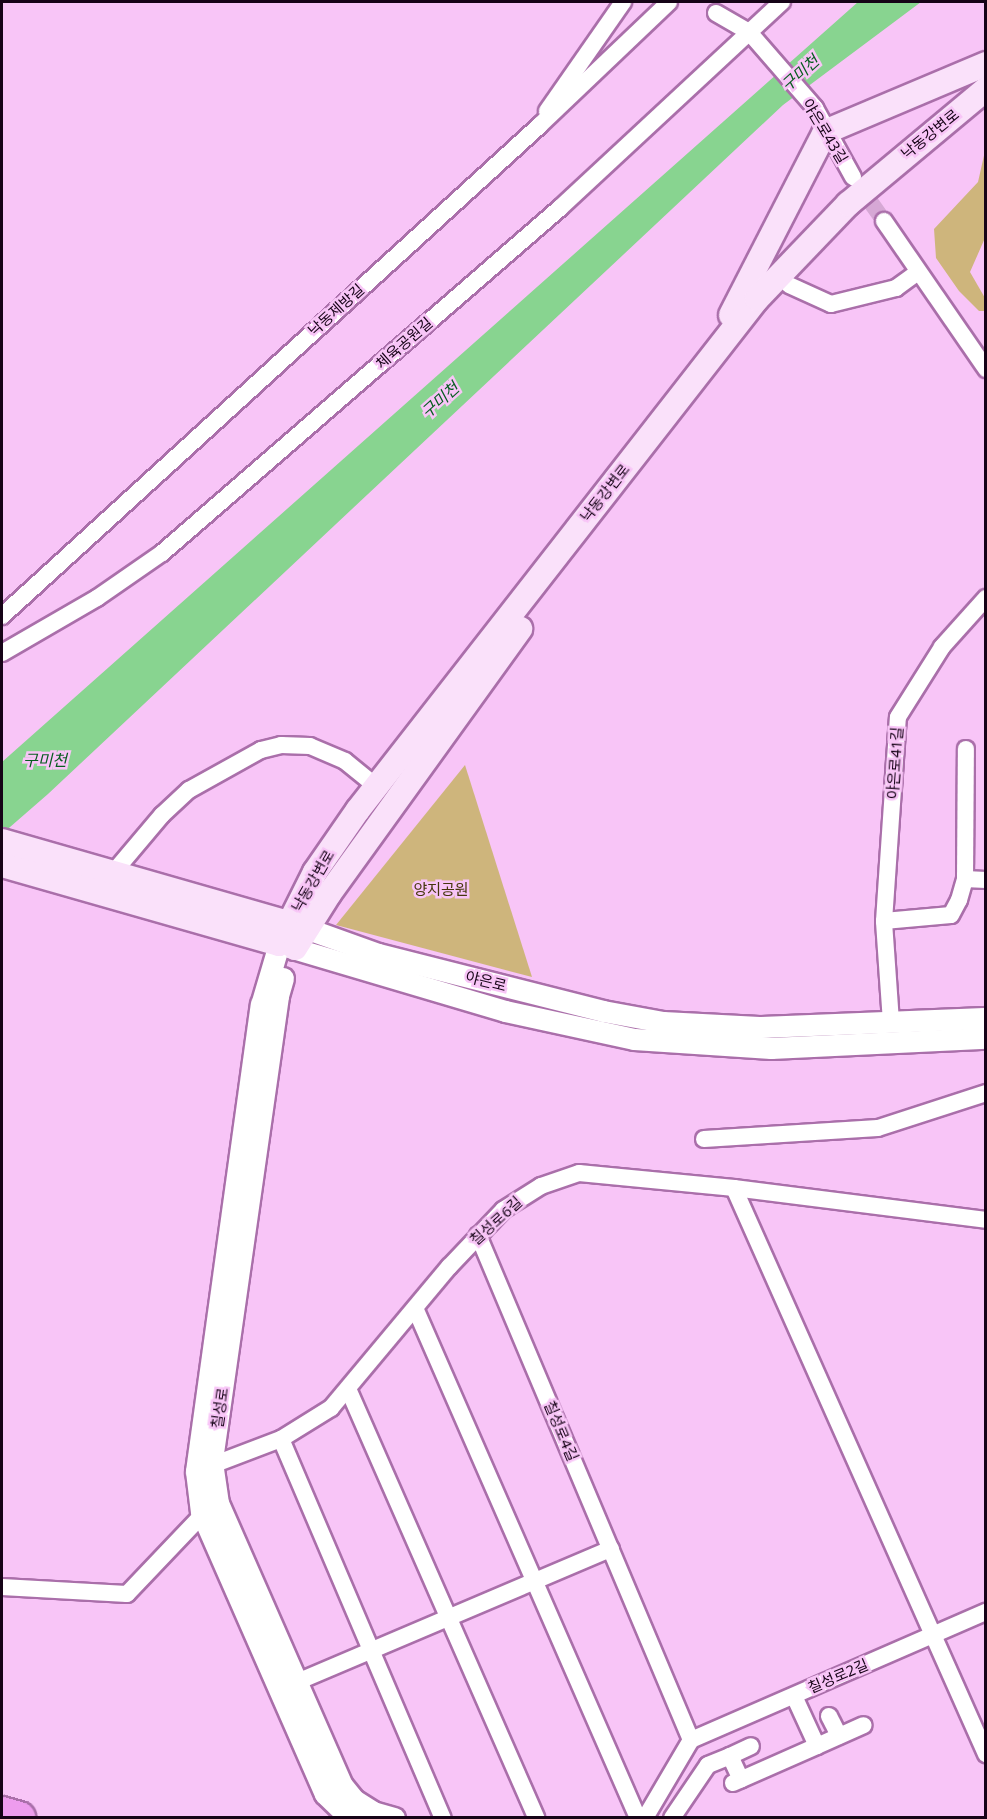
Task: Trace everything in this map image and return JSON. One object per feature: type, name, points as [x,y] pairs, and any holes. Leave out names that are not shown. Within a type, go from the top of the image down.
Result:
[{"type":"highway","points":[[2,1812],[19,1818]]},
{"type":"main road","points":[[701,370],[825,132],[986,64]]},
{"type":"main road","name":"낙동강변로","points":[[294,940],[315,872],[377,787],[701,370],[807,244],[881,173],[986,89]]},
{"type":"main road","name":"낙동강변로","points":[[294,940],[457,712],[710,382],[789,285],[849,221],[986,106]]},
{"type":"main road","name":"야은로","points":[[2,841],[108,872],[294,940]]},
{"type":"main road","name":"야은로","points":[[2,865],[76,887],[294,940]]},
{"type":"street","points":[[540,125],[565,81],[623,2]]},
{"type":"street","name":"낙동제방길","points":[[2,616],[540,125],[669,2]]},
{"type":"street","name":"체육공원길","points":[[2,653],[97,598],[162,553],[560,208],[782,2]]},
{"type":"street","name":"야은로43길","points":[[716,13],[749,32],[815,108],[825,132],[853,177]]},
{"type":"street","points":[[884,221],[986,369]]},
{"type":"street","points":[[789,285],[831,304],[896,288],[918,272]]},
{"type":"street","name":"야은로41길","points":[[891,1022],[885,921],[898,717],[942,647],[986,598]]},
{"type":"street","points":[[108,872],[189,790],[261,750],[281,745],[310,746],[345,761],[377,787]]},
{"type":"street","points":[[885,921],[951,915],[965,879],[966,749]]},
{"type":"street","points":[[965,879],[986,880]]},
{"type":"street","name":"야은로","points":[[294,940],[378,954],[603,1011],[663,1022],[759,1027],[986,1018]]},
{"type":"street","name":"야은로","points":[[294,940],[505,1011],[634,1039],[771,1048],[986,1038]]},
{"type":"street","name":"칠성로","points":[[294,940],[261,1005],[204,1468],[210,1507],[325,1794],[350,1818]]},
{"type":"street","points":[[704,1139],[878,1128],[986,1093]]},
{"type":"street","name":"칠성로6길","points":[[204,1468],[281,1439],[307,1425],[349,1391],[415,1308],[478,1235],[519,1198],[579,1173],[734,1188],[986,1220]]},
{"type":"street","points":[[734,1188],[933,1635],[981,1729],[986,1754]]},
{"type":"street","name":"칠성로4길","points":[[478,1235],[611,1549]]},
{"type":"street","points":[[415,1308],[638,1818]]},
{"type":"street","points":[[349,1391],[536,1818]]},
{"type":"street","points":[[281,1439],[443,1818]]},
{"type":"street","points":[[2,1587],[127,1594],[210,1507]]},
{"type":"street","name":"칠성로","points":[[210,1507],[297,1682],[342,1785],[354,1800],[373,1812],[394,1818]]},
{"type":"street","points":[[297,1682],[611,1549],[691,1740],[645,1818]]},
{"type":"street","name":"칠성로2길","points":[[691,1740],[986,1612]]},
{"type":"street","points":[[794,1696],[817,1746]]},
{"type":"street","points":[[829,1716],[839,1736]]},
{"type":"street","points":[[730,1756],[737,1781],[864,1725]]},
{"type":"street","points":[[672,1818],[708,1765],[751,1746]]},
{"type":"green space","points":[[985,151],[985,238],[970,272],[985,298],[985,311],[979,311],[959,291],[936,258],[934,229],[978,182]]},
{"type":"green space","name":"양지공원","points":[[465,765],[532,977],[336,925]]},
{"type":"water","name":"구미천","points":[[858,2],[921,2],[783,105],[48,794],[2,834],[2,762]]},
{"type":"tunnel","points":[[857,183],[884,221]]}]
